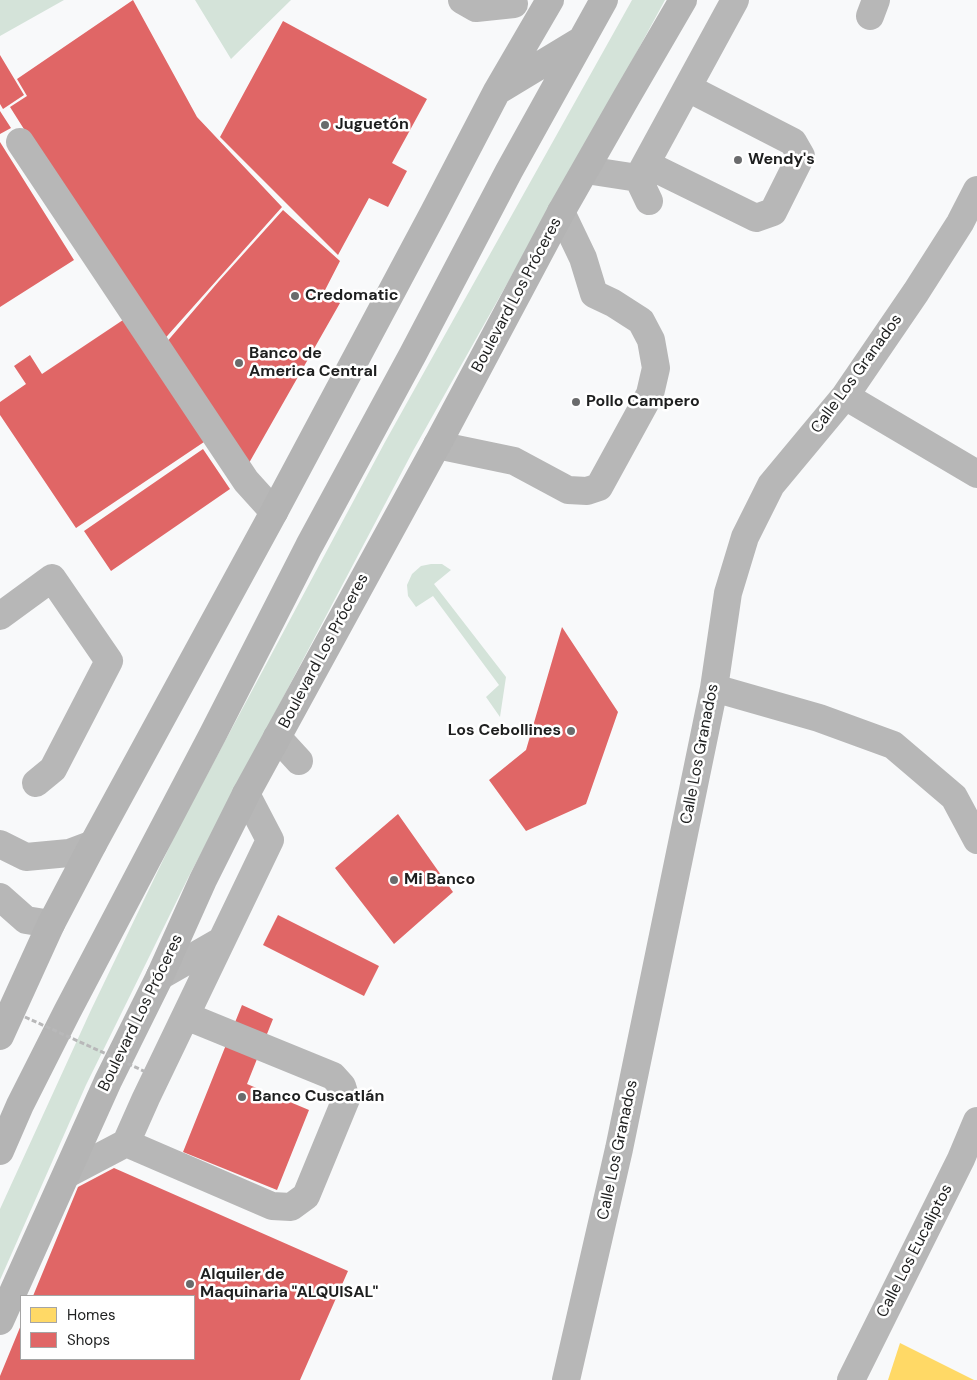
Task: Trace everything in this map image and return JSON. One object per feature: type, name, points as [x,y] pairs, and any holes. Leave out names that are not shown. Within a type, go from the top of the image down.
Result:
[{"type":"highway","points":[[0,1036],[51,924],[93,844],[274,512],[434,212],[496,91],[550,0]]},
{"type":"highway","points":[[0,1151],[20,1105],[71,1004],[213,734],[309,546],[509,171],[604,0]]},
{"type":"highway","name":"Boulevard Los Próceres","points":[[0,1321],[108,1081],[246,794],[437,445],[561,212],[683,0]]},
{"type":"highway","points":[[496,91],[581,40]]},
{"type":"street","points":[[462,0],[476,8],[513,2],[529,36]]},
{"type":"street","points":[[644,181],[688,88],[735,0]]},
{"type":"street","points":[[586,170],[644,181],[756,218],[773,212],[801,156],[793,142],[688,88]]},
{"type":"street","points":[[20,142],[246,481],[274,512]]},
{"type":"street","name":"Calle Los Granados","points":[[566,1380],[619,1149],[714,688],[728,593],[745,536],[771,484],[845,396],[916,292],[960,223],[977,190]]},
{"type":"street","points":[[437,445],[514,461],[568,490],[587,491],[599,487],[650,394],[656,368],[651,340],[641,321],[613,303],[594,294],[583,258],[561,212]]},
{"type":"street","points":[[845,396],[977,474]]},
{"type":"street","points":[[0,616],[52,578],[109,661],[53,769],[36,783]]},
{"type":"street","points":[[714,688],[819,718],[893,745],[954,798],[977,840]]},
{"type":"street","points":[[277,737],[298,761]]},
{"type":"street","points":[[66,1174],[126,1143],[270,840],[246,794]]},
{"type":"street","points":[[0,844],[26,857],[69,852],[93,844]]},
{"type":"street","points":[[0,897],[26,920],[51,924]]},
{"type":"street","points":[[160,976],[222,941]]},
{"type":"street","points":[[126,1143],[272,1206],[291,1207],[306,1196],[346,1099],[342,1086],[333,1076],[186,1016]]},
{"type":"street","name":"Calle Los Eucaliptos","points":[[850,1380],[961,1160],[977,1120]]},
{"type":"path","points":[[25,1016],[146,1072]]},
{"type":"shaded area","points":[[0,0],[64,0],[0,36]]},
{"type":"shaded area","points":[[195,0],[291,0],[231,59]]},
{"type":"shaded area","points":[[632,0],[665,0],[414,449],[189,876],[86,1085],[0,1280],[0,1209],[91,1010],[178,829],[385,442]]},
{"type":"shaded area","points":[[442,564],[451,570],[434,584],[506,677],[500,717],[486,697],[499,685],[433,596],[416,607],[408,596],[407,585],[412,574],[421,566]]},
{"type":"building: Homes","points":[[900,1343],[974,1380],[888,1380]]},
{"type":"building: Shops","points":[[133,0],[197,117],[282,207],[160,344],[10,107],[27,96],[17,79]]},
{"type":"building: Shops","points":[[283,21],[427,99],[392,163],[407,171],[388,207],[369,198],[338,255],[220,137]]},
{"type":"building: Shops","points":[[0,55],[24,95],[3,109],[0,104]]},
{"type":"building: Shops","points":[[0,111],[11,128],[0,134]]},
{"type":"building: Shops","points":[[0,142],[74,260],[0,307]]},
{"type":"building: Shops","points":[[283,210],[340,261],[323,294],[340,303],[249,463],[165,344]]},
{"type":"building: Shops","points":[[123,320],[204,442],[76,528],[0,415],[0,402],[26,384],[14,366],[30,355],[42,374]]},
{"type":"building: Shops","points":[[203,449],[230,489],[111,571],[84,531]]},
{"type":"building: Shops","name":"Los Cebollines","points":[[562,627],[618,712],[586,804],[526,831],[489,780],[526,750]]},
{"type":"building: Shops","name":"Mi Banco","points":[[398,814],[453,892],[394,944],[335,868]]},
{"type":"building: Shops","points":[[278,915],[379,966],[364,996],[263,945]]},
{"type":"building: Shops","name":"Banco Cuscatlán","points":[[242,1005],[273,1019],[247,1084],[309,1110],[277,1190],[183,1152]]},
{"type":"building: Shops","name":"Alquiler de Maquinaria \"ALQUISAL\"","points":[[114,1168],[348,1271],[300,1380],[0,1380],[20,1327],[20,1360],[195,1360],[195,1295],[33,1295],[78,1187]]},
{"type":"place","name":"Juguetón","points":[[325,125]]},
{"type":"place","name":"Wendy's","points":[[738,160]]},
{"type":"place","name":"Credomatic","points":[[295,296]]},
{"type":"place","name":"Banco de America Central","points":[[239,363]]},
{"type":"place","name":"Pollo Campero","points":[[576,402]]},
{"type":"place","name":"Los Cebollines","points":[[571,731]]},
{"type":"place","name":"Mi Banco","points":[[394,880]]},
{"type":"place","name":"Banco Cuscatlán","points":[[242,1097]]},
{"type":"place","name":"Alquiler de Maquinaria \"ALQUISAL\"","points":[[190,1284]]}]
